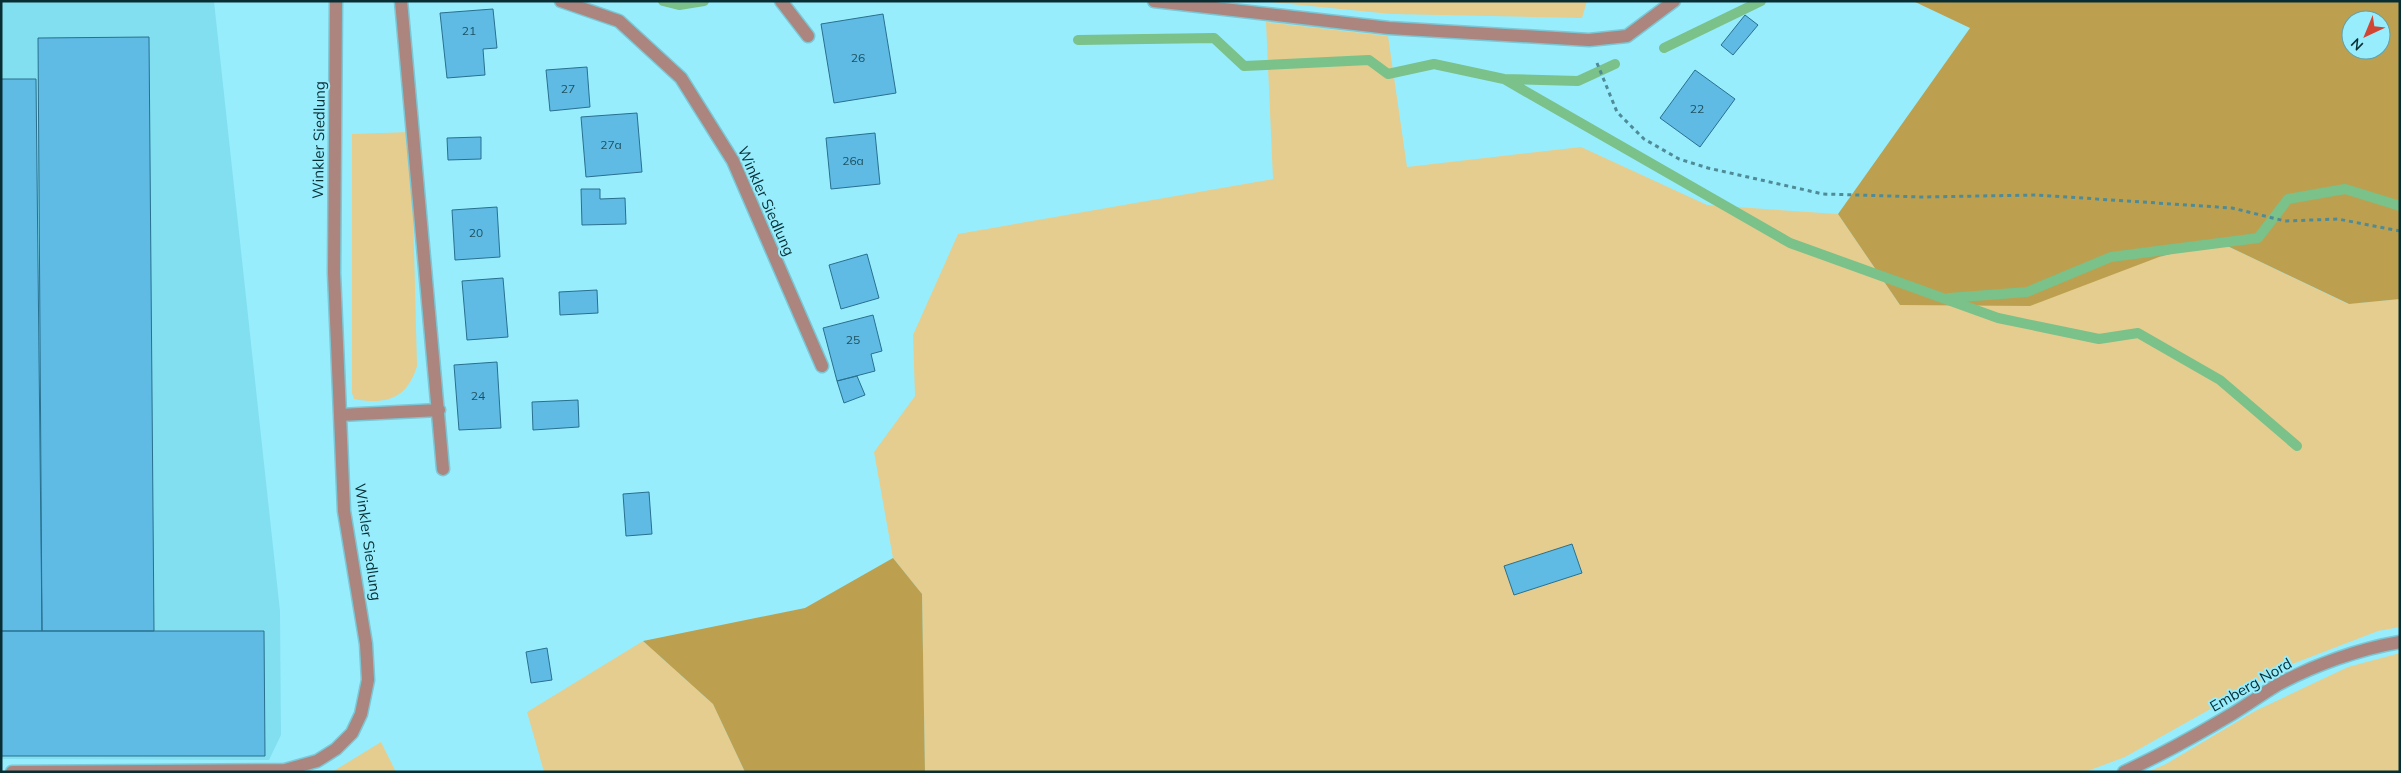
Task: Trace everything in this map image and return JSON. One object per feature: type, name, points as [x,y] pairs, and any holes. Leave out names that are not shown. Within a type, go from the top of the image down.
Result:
[{"type":"street","name":"Winkler Siedlung","points":[[12,772],[285,770],[317,761],[336,749],[352,734],[361,714],[368,680],[366,644],[344,511],[334,273],[336,1]]},
{"type":"street","points":[[401,1],[443,469]]},
{"type":"street","name":"Winkler Siedlung","points":[[561,1],[619,21],[681,78],[733,160],[822,366]]},
{"type":"street","points":[[781,1],[808,36]]},
{"type":"street","points":[[1154,1],[1389,28],[1589,40],[1627,36],[1674,1]]},
{"type":"street","points":[[340,415],[438,410]]},
{"type":"street","name":"Emberg Nord","points":[[2124,772],[2158,756],[2208,728],[2277,685],[2326,664],[2383,645],[2400,642]]},
{"type":"path","points":[[1598,64],[1617,112],[1644,139],[1679,159],[1708,168],[1823,194],[1923,197],[2038,195],[2232,208],[2285,221],[2338,219],[2400,231]]},
{"type":"shaded area","points":[[1,1],[214,1],[280,611],[281,735],[269,760],[1,759]]},
{"type":"shaded area","points":[[1260,1],[1587,1],[1582,18],[1391,14]]},
{"type":"shaded area","points":[[1913,1],[2400,1],[2400,299],[2349,304],[2219,242],[2159,257],[2030,306],[1900,305],[1838,214],[1970,28]]},
{"type":"shaded area","points":[[1266,22],[1388,36],[1407,167],[1581,147],[1707,205],[1838,214],[1900,305],[2159,257],[2219,242],[2348,304],[2400,299],[2400,627],[2378,631],[2287,666],[2125,757],[2085,772],[925,772],[922,594],[893,558],[874,452],[915,396],[913,335],[958,234],[1273,179]]},
{"type":"shaded area","points":[[411,132],[417,366],[407,386],[394,397],[376,401],[354,399],[352,393],[352,134]]},
{"type":"shaded area","points":[[893,558],[922,594],[925,772],[745,772],[713,704],[643,641],[805,608]]},
{"type":"shaded area","points":[[643,641],[713,704],[745,772],[544,772],[527,712]]},
{"type":"shaded area","points":[[2400,653],[2400,772],[2148,772],[2166,764],[2255,711],[2348,667]]},
{"type":"shaded area","points":[[381,742],[396,772],[332,772]]},
{"type":"building","points":[[493,9],[497,48],[483,49],[485,75],[447,78],[440,13]]},
{"type":"building","points":[[883,14],[896,93],[834,103],[821,24]]},
{"type":"building","points":[[1745,15],[1758,25],[1733,55],[1721,45]]},
{"type":"building","points":[[149,37],[154,631],[42,631],[38,38]]},
{"type":"building","points":[[587,67],[590,107],[550,111],[546,70]]},
{"type":"building","points":[[1695,70],[1735,99],[1700,147],[1660,118]]},
{"type":"building","points":[[1,79],[36,79],[42,631],[1,631]]},
{"type":"building","points":[[637,113],[642,172],[586,177],[581,117]]},
{"type":"building","points":[[875,133],[880,184],[831,189],[826,138]]},
{"type":"building","points":[[481,137],[481,159],[448,160],[447,138]]},
{"type":"building","points":[[581,189],[600,189],[600,199],[625,198],[626,224],[582,225]]},
{"type":"building","points":[[497,207],[500,257],[455,260],[452,210]]},
{"type":"building","points":[[867,254],[879,298],[841,309],[829,265]]},
{"type":"building","points":[[503,278],[508,337],[467,340],[462,281]]},
{"type":"building","points":[[597,290],[598,313],[560,315],[559,292]]},
{"type":"building","points":[[873,315],[882,351],[871,354],[875,371],[837,381],[823,328]]},
{"type":"building","points":[[497,362],[501,428],[459,430],[454,365]]},
{"type":"building","points":[[857,376],[865,395],[844,403],[837,381]]},
{"type":"building","points":[[578,400],[579,427],[533,430],[532,402]]},
{"type":"building","points":[[649,492],[652,534],[626,536],[623,494]]},
{"type":"building","points":[[1572,544],[1582,573],[1514,595],[1504,566]]},
{"type":"building","points":[[1,631],[264,631],[265,756],[1,756]]},
{"type":"building","points":[[547,648],[552,680],[531,683],[526,652]]},
{"type":"waterway","points":[[663,1],[679,5],[704,1]]},
{"type":"waterway","points":[[1664,48],[1761,1]]},
{"type":"waterway","points":[[1078,40],[1214,38],[1244,66],[1369,60],[1388,74],[1434,64],[1504,79],[1578,81],[1615,64]]},
{"type":"waterway","points":[[1504,79],[1790,243],[1998,318],[2099,339],[2138,333],[2220,380],[2297,446]]},
{"type":"waterway","points":[[1949,298],[2027,292],[2111,257],[2258,238],[2288,199],[2345,189],[2400,206]]}]
